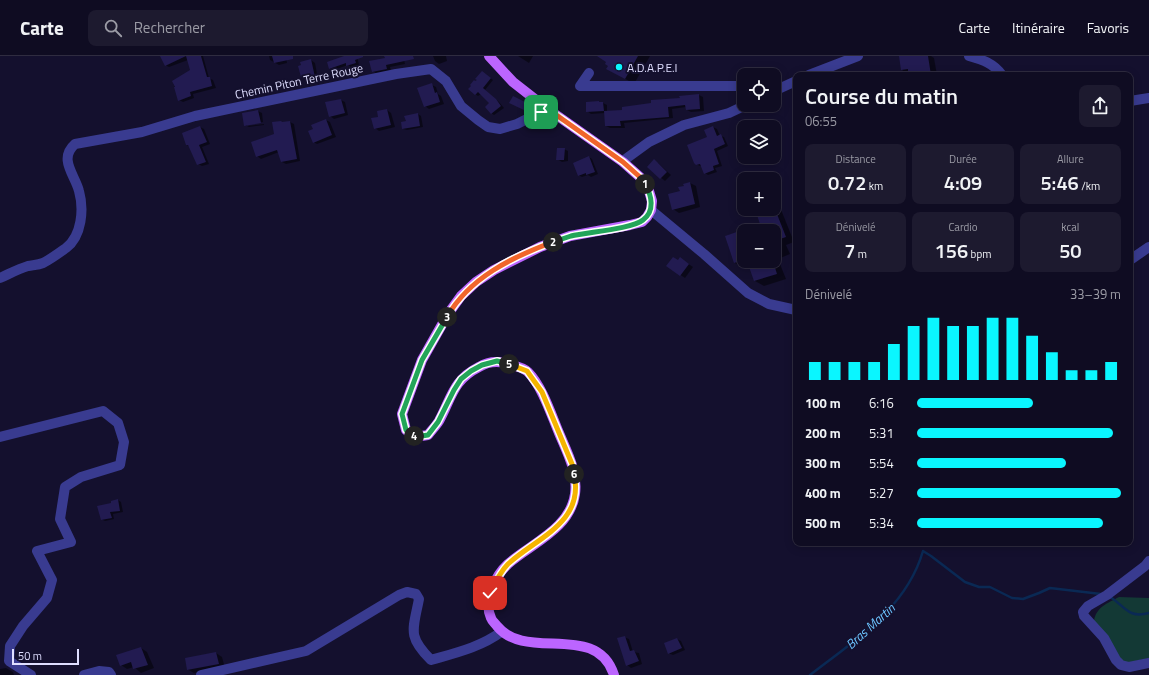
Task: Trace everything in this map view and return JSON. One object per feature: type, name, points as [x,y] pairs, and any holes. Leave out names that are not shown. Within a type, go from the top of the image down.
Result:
[{"type":"main road","points":[[489,56],[513,82],[545,107],[623,162],[641,178],[649,191],[652,201],[651,210],[642,222],[570,236],[540,247],[494,270],[476,282],[461,296],[448,314],[422,360],[402,414],[406,430],[415,437],[428,435],[438,422],[461,379],[471,371],[482,365],[497,361],[527,371],[542,392],[572,464],[575,480],[575,494],[571,507],[561,523],[549,535],[508,565],[496,581],[490,593],[488,607],[491,619],[501,632],[510,637],[527,642],[582,645],[605,659],[614,675]]},
{"type":"street","points":[[817,72],[858,56]]},
{"type":"street","points":[[969,56],[980,59],[995,67],[999,72]]},
{"type":"street","name":"Chemin Piton Terre Rouge","points":[[0,278],[17,270],[42,263],[68,247],[77,235],[82,203],[68,157],[70,149],[75,144],[142,132],[195,116],[396,74],[431,69],[446,81],[461,106],[488,127],[500,129],[518,124],[541,112],[545,107]]},
{"type":"street","points":[[589,73],[580,86],[737,86]]},
{"type":"street","points":[[781,87],[793,82]]},
{"type":"street","points":[[1133,101],[1149,98]]},
{"type":"street","points":[[623,162],[649,142],[684,125],[729,113],[737,109]]},
{"type":"street","points":[[651,210],[748,293],[769,304],[793,309]]},
{"type":"street","points":[[1133,258],[1149,247]]},
{"type":"street","points":[[0,437],[103,411],[118,423],[124,442],[120,465],[81,477],[65,487],[60,519],[71,542],[37,551],[52,580],[47,598],[5,647],[9,661],[31,675]]},
{"type":"street","points":[[1149,561],[1145,566],[1107,595],[1088,606],[1083,612],[1084,616],[1104,638],[1116,660],[1121,665],[1130,667],[1149,663]]},
{"type":"street","points":[[202,675],[306,651],[399,595],[407,592],[416,594],[419,599],[413,630],[415,641],[419,648],[431,660],[472,647],[501,632]]},
{"type":"street","points":[[84,675],[99,671],[109,672],[111,675]]},
{"type":"green space","points":[[1119,597],[1149,598],[1149,658],[1122,664],[1094,621],[1097,612],[1100,609]]},
{"type":"building","points":[[160,56],[186,56],[165,66]]},
{"type":"building","points":[[186,56],[201,56],[207,77],[210,77],[212,86],[190,92],[191,96],[178,101],[172,81],[190,70]]},
{"type":"building","points":[[272,56],[293,56],[293,59],[274,63]]},
{"type":"building","points":[[344,56],[363,57],[355,60],[356,63],[346,66],[346,63],[329,69],[327,62]]},
{"type":"building","points":[[384,56],[413,56],[414,59],[386,65],[387,69],[372,72],[369,61],[385,58]]},
{"type":"building","name":"A.D.A.P.E.I","points":[[597,56],[638,56],[625,79],[606,69],[608,66],[605,64],[606,62]]},
{"type":"building","points":[[899,56],[928,56],[931,72],[908,72],[908,69],[901,70]]},
{"type":"building","points":[[311,59],[315,77],[306,79],[306,76],[301,77],[298,66],[301,65],[300,62]]},
{"type":"building","points":[[482,71],[491,78],[483,88],[496,99],[501,106],[491,114],[485,107],[489,103],[478,92],[475,95],[468,89],[474,80],[477,80],[475,79]]},
{"type":"building","points":[[432,83],[440,102],[424,107],[417,88]]},
{"type":"building","points":[[699,94],[700,109],[686,110],[685,105],[668,107],[669,117],[620,121],[621,126],[605,126],[604,111],[622,110],[622,107],[651,103],[651,100],[680,98],[679,96]]},
{"type":"building","points":[[513,96],[529,104],[526,111],[509,103]]},
{"type":"building","points":[[341,99],[345,113],[329,117],[325,102]]},
{"type":"building","points":[[586,102],[603,102],[604,111],[586,112]]},
{"type":"building","points":[[387,109],[391,125],[374,129],[371,118],[378,117],[377,111]]},
{"type":"building","points":[[258,110],[261,123],[244,126],[242,113]]},
{"type":"building","points":[[418,113],[420,126],[402,129],[401,122],[406,121],[404,116]]},
{"type":"building","points":[[326,119],[332,135],[313,143],[308,131],[313,129],[311,125]]},
{"type":"building","points":[[290,121],[297,159],[281,162],[277,150],[256,157],[251,142],[274,134],[272,122]]},
{"type":"building","points":[[200,126],[207,142],[199,145],[206,162],[197,165],[188,145],[186,145],[182,133]]},
{"type":"building","points":[[713,126],[717,136],[721,134],[725,144],[714,149],[719,164],[713,166],[714,170],[704,174],[700,164],[696,165],[694,163],[687,145],[707,137],[704,130]]},
{"type":"building","points":[[557,148],[565,148],[564,160],[556,160]]},
{"type":"building","points":[[589,156],[595,172],[578,176],[573,163]]},
{"type":"building","points":[[654,159],[667,172],[660,179],[647,167]]},
{"type":"building","points":[[690,182],[695,204],[672,210],[668,194],[680,191],[678,187],[684,186],[683,184]]},
{"type":"building","points":[[757,216],[778,216],[781,224],[760,224]]},
{"type":"building","points":[[781,224],[786,237],[781,239]]},
{"type":"building","points":[[737,232],[737,262],[734,263],[725,236]]},
{"type":"building","points":[[673,257],[678,260],[680,257],[689,264],[680,276],[666,266]]},
{"type":"building","points":[[749,268],[775,268],[777,274],[754,281]]},
{"type":"building","points":[[118,499],[120,511],[110,512],[112,518],[101,520],[97,506],[111,503],[111,501]]},
{"type":"building","points":[[625,636],[630,651],[634,650],[639,661],[626,666],[617,638]]},
{"type":"building","points":[[677,638],[682,648],[668,654],[664,643]]},
{"type":"building","points":[[141,647],[148,665],[133,669],[131,662],[120,666],[116,655]]},
{"type":"building","points":[[216,652],[219,664],[187,670],[185,658]]},
{"type":"waterway","name":"Bras Martin","points":[[810,675],[861,636],[892,606],[915,572],[923,551],[965,582],[979,587],[990,587],[1012,598],[1023,599],[1050,588],[1101,594]]},
{"type":"waterway","name":"Bras Martin","points":[[1110,597],[1131,613],[1149,613]]},
{"type":"place","name":"A.D.A.P.E.I","points":[[619,67]]},
{"type":"route","points":[[490,593],[496,581],[508,565],[549,535],[561,523],[571,507],[575,494],[575,480],[572,464],[542,392],[527,371],[497,361],[482,365],[461,379],[438,422],[428,435],[415,437],[406,430],[402,414],[422,360],[448,314],[461,296],[476,282],[512,260],[540,247],[570,236],[642,222],[651,210],[652,201],[649,191],[641,178],[623,162],[545,107],[541,112]]}]
